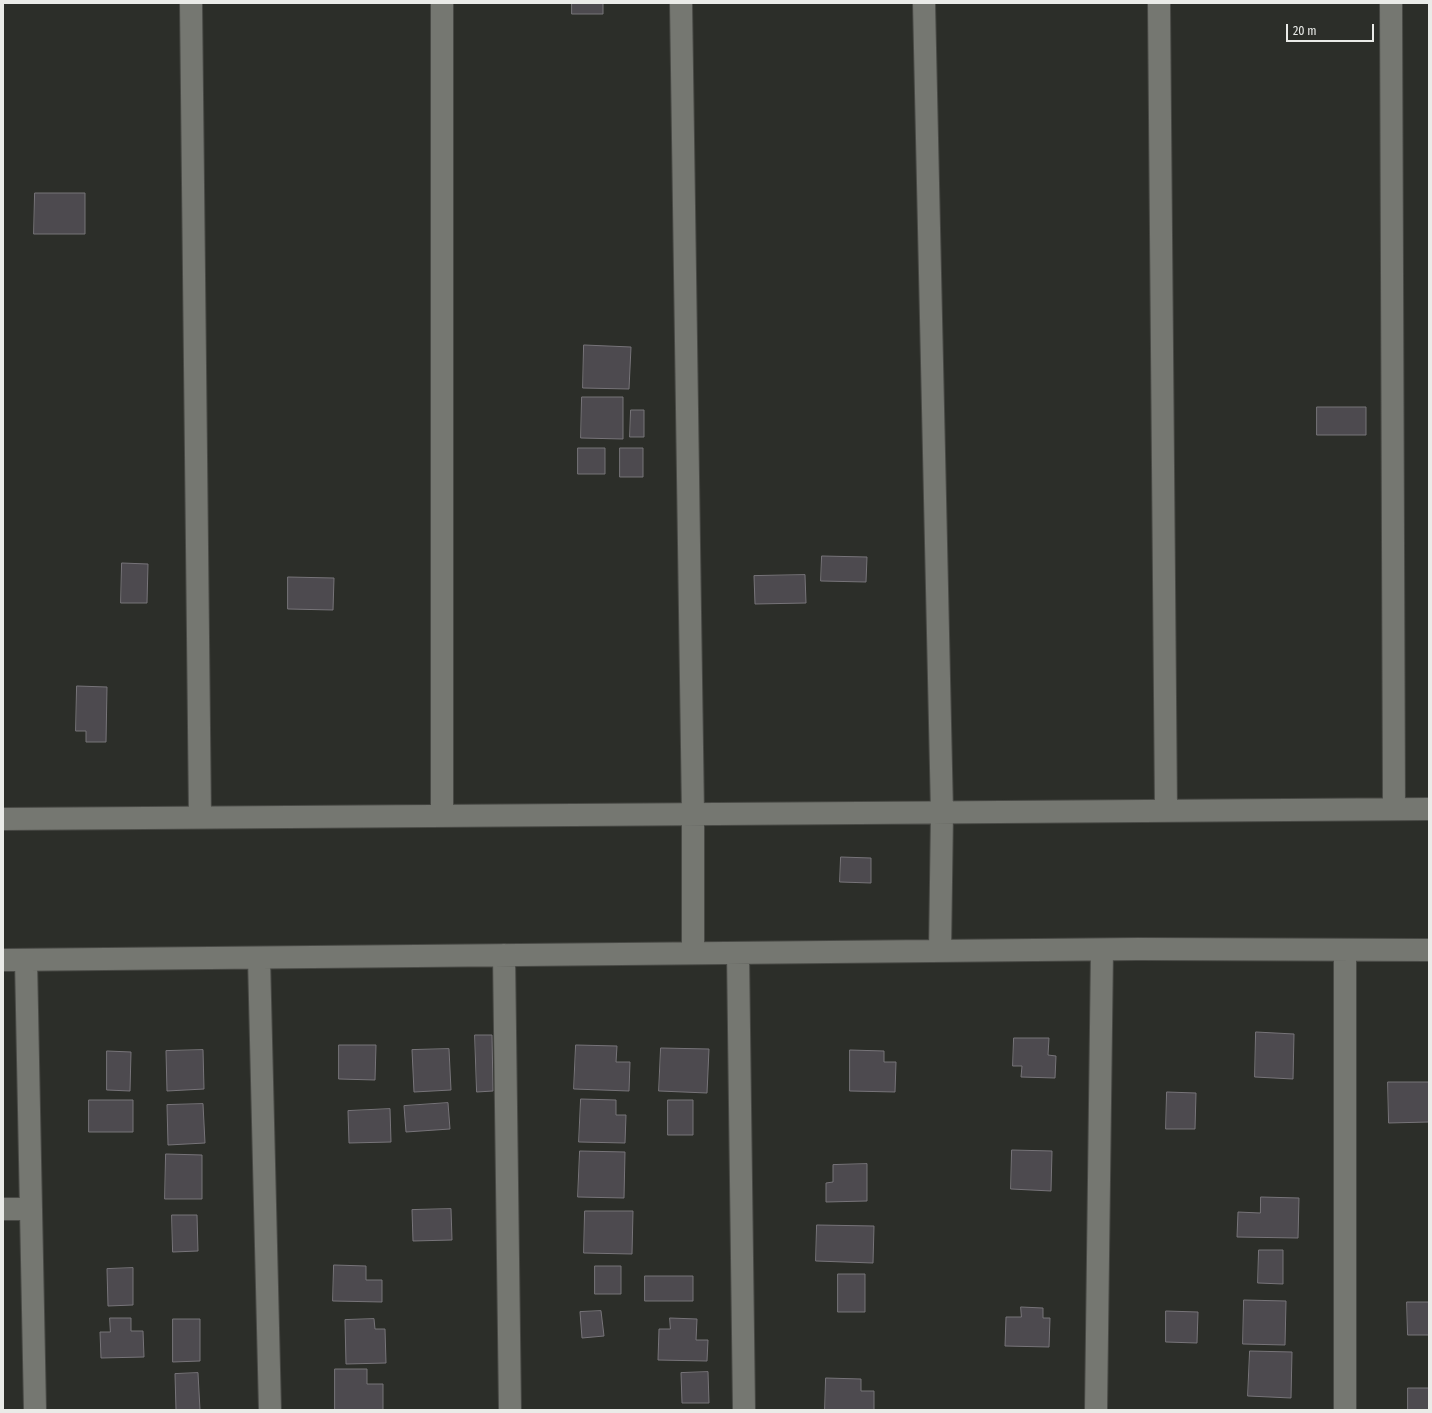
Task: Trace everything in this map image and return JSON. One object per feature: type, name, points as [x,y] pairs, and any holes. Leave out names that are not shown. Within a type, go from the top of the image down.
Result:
[{"type":"street","points":[[191,3],[200,817]]},
{"type":"street","points":[[442,3],[442,816]]},
{"type":"street","points":[[681,3],[692,814],[692,953]]},
{"type":"street","points":[[924,3],[942,813],[940,951]]},
{"type":"street","points":[[1159,3],[1166,811]]},
{"type":"street","points":[[1391,3],[1394,809]]},
{"type":"street","points":[[3,819],[1429,809]]},
{"type":"street","points":[[1096,1410],[1102,950]]},
{"type":"street","points":[[1345,950],[1345,1410]]},
{"type":"street","points":[[3,960],[940,951],[1429,950]]},
{"type":"street","points":[[738,953],[744,1410]]},
{"type":"street","points":[[504,955],[510,1410]]},
{"type":"street","points":[[259,958],[270,1410]]},
{"type":"street","points":[[26,960],[35,1410]]},
{"type":"street","points":[[3,1209],[31,1209]]},
{"type":"building","points":[[572,3],[603,3],[603,14],[572,14]]},
{"type":"building","points":[[35,193],[85,193],[85,234],[34,234]]},
{"type":"building","points":[[584,345],[631,347],[629,389],[583,388]]},
{"type":"building","points":[[582,397],[623,397],[623,439],[581,438]]},
{"type":"building","points":[[1317,407],[1366,407],[1366,435],[1317,435]]},
{"type":"building","points":[[631,410],[644,410],[644,437],[630,437]]},
{"type":"building","points":[[578,448],[605,448],[605,474],[578,474]]},
{"type":"building","points":[[620,448],[643,448],[643,477],[620,477]]},
{"type":"building","points":[[822,556],[867,557],[866,582],[821,581]]},
{"type":"building","points":[[122,563],[148,564],[147,603],[121,603]]},
{"type":"building","points":[[805,575],[806,603],[755,604],[754,576]]},
{"type":"building","points":[[288,577],[334,578],[333,610],[288,609]]},
{"type":"building","points":[[77,686],[107,687],[106,742],[86,742],[86,731],[76,731]]},
{"type":"building","points":[[841,857],[871,858],[871,883],[840,882]]},
{"type":"building","points":[[1256,1032],[1294,1034],[1293,1079],[1255,1077]]},
{"type":"building","points":[[475,1035],[492,1035],[493,1091],[477,1092]]},
{"type":"building","points":[[1014,1038],[1049,1038],[1048,1055],[1056,1056],[1055,1078],[1021,1077],[1022,1066],[1013,1066]]},
{"type":"building","points":[[339,1045],[376,1045],[375,1080],[339,1079]]},
{"type":"building","points":[[576,1045],[617,1046],[616,1062],[630,1062],[629,1091],[574,1089]]},
{"type":"building","points":[[661,1048],[709,1049],[707,1093],[659,1091]]},
{"type":"building","points":[[449,1049],[451,1090],[414,1092],[412,1050]]},
{"type":"building","points":[[203,1050],[204,1089],[167,1091],[166,1051]]},
{"type":"building","points":[[850,1050],[884,1051],[884,1062],[896,1062],[895,1092],[850,1091]]},
{"type":"building","points":[[107,1051],[131,1052],[130,1091],[107,1090]]},
{"type":"building","points":[[1388,1082],[1429,1082],[1429,1122],[1389,1123]]},
{"type":"building","points":[[1167,1092],[1196,1093],[1195,1129],[1166,1129]]},
{"type":"building","points":[[581,1099],[616,1100],[616,1115],[626,1115],[625,1143],[579,1142]]},
{"type":"building","points":[[89,1100],[133,1100],[133,1132],[89,1132]]},
{"type":"building","points":[[668,1100],[693,1100],[693,1135],[668,1135]]},
{"type":"building","points":[[448,1103],[450,1129],[406,1132],[404,1106]]},
{"type":"building","points":[[203,1104],[205,1143],[168,1145],[167,1105]]},
{"type":"building","points":[[390,1109],[391,1142],[349,1143],[348,1111]]},
{"type":"building","points":[[1012,1150],[1052,1151],[1051,1191],[1011,1189]]},
{"type":"building","points":[[580,1151],[625,1152],[624,1198],[578,1197]]},
{"type":"building","points":[[166,1154],[202,1155],[202,1199],[165,1199]]},
{"type":"building","points":[[867,1164],[867,1201],[826,1202],[826,1183],[833,1182],[833,1165]]},
{"type":"building","points":[[1261,1197],[1299,1198],[1298,1238],[1237,1237],[1238,1212],[1260,1213]]},
{"type":"building","points":[[451,1209],[452,1240],[413,1241],[412,1210]]},
{"type":"building","points":[[585,1211],[633,1211],[632,1254],[584,1253]]},
{"type":"building","points":[[172,1215],[197,1215],[198,1251],[173,1252]]},
{"type":"building","points":[[817,1225],[874,1226],[873,1263],[816,1261]]},
{"type":"building","points":[[1259,1250],[1283,1250],[1283,1284],[1258,1283]]},
{"type":"building","points":[[334,1265],[366,1266],[366,1280],[382,1280],[382,1302],[333,1301]]},
{"type":"building","points":[[595,1266],[621,1266],[621,1294],[595,1294]]},
{"type":"building","points":[[133,1268],[133,1305],[108,1306],[107,1269]]},
{"type":"building","points":[[838,1274],[865,1274],[865,1312],[838,1312]]},
{"type":"building","points":[[645,1276],[693,1276],[693,1301],[645,1301]]},
{"type":"building","points":[[1244,1300],[1286,1301],[1285,1345],[1243,1344]]},
{"type":"building","points":[[1407,1302],[1429,1302],[1429,1335],[1408,1335]]},
{"type":"building","points":[[1021,1307],[1043,1308],[1043,1318],[1050,1318],[1049,1347],[1005,1346],[1006,1317],[1021,1317]]},
{"type":"building","points":[[601,1311],[604,1336],[582,1338],[580,1312]]},
{"type":"building","points":[[1166,1311],[1198,1312],[1197,1343],[1166,1342]]},
{"type":"building","points":[[110,1318],[131,1318],[131,1331],[143,1331],[144,1357],[101,1358],[100,1332],[110,1332]]},
{"type":"building","points":[[670,1318],[697,1319],[696,1340],[708,1340],[707,1361],[658,1360],[659,1329],[670,1329]]},
{"type":"building","points":[[173,1319],[200,1319],[200,1361],[173,1362]]},
{"type":"building","points":[[374,1319],[375,1329],[385,1329],[386,1363],[346,1364],[345,1320]]},
{"type":"building","points":[[1250,1351],[1292,1352],[1291,1398],[1248,1396]]},
{"type":"building","points":[[335,1369],[367,1369],[367,1384],[383,1384],[383,1410],[335,1410]]},
{"type":"building","points":[[708,1372],[709,1403],[682,1403],[681,1373]]},
{"type":"building","points":[[198,1373],[200,1410],[176,1410],[175,1374]]},
{"type":"building","points":[[826,1378],[861,1379],[861,1391],[874,1391],[874,1410],[825,1410]]},
{"type":"building","points":[[1408,1388],[1429,1388],[1429,1410],[1408,1410]]}]
